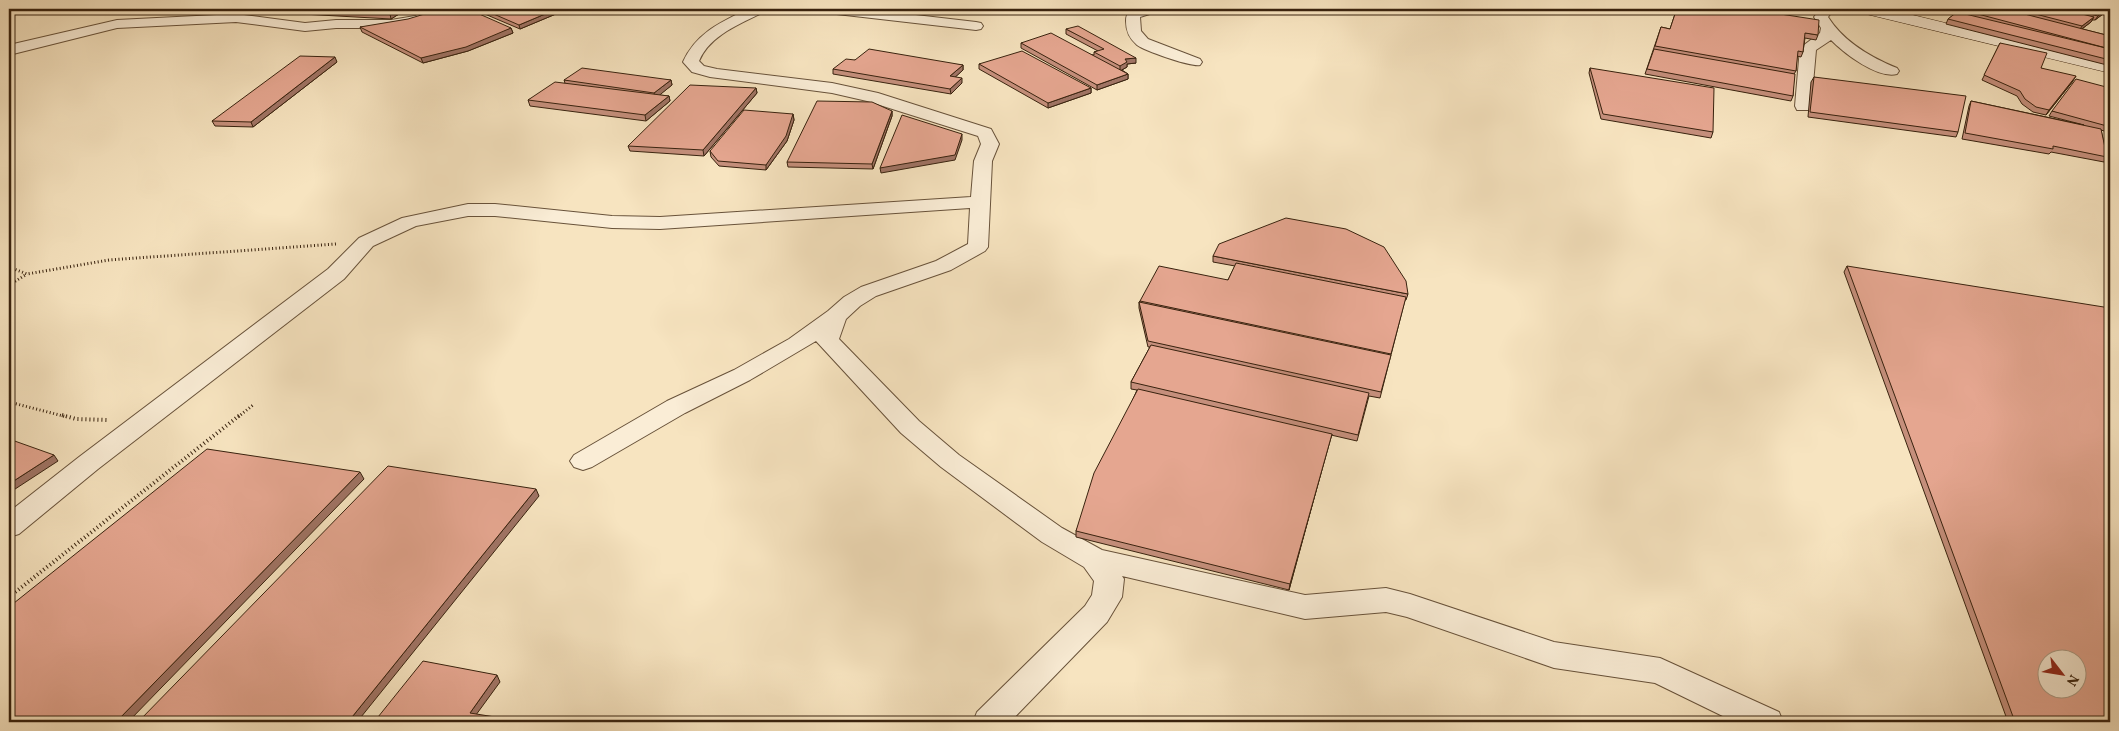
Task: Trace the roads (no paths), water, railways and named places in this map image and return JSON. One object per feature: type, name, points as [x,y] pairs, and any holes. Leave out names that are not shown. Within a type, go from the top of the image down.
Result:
[{"type":"street","points":[[9,50],[117,24],[236,18],[305,27],[336,24],[391,24],[418,20],[446,9]]},
{"type":"street","points":[[583,462],[676,407],[742,376],[797,344],[836,316],[857,297],[881,285],[946,266],[964,258],[978,247],[983,161],[990,144],[985,133],[872,96],[832,88],[716,74],[698,69],[691,62],[694,52],[707,38],[759,9]]},
{"type":"street","points":[[828,9],[976,26]]},
{"type":"street","points":[[1151,9],[1133,15],[1134,32],[1144,42],[1194,62]]},
{"type":"street","points":[[1827,9],[1821,17],[1841,43],[1872,64],[1891,71]]},
{"type":"street","points":[[1868,9],[2110,68]]},
{"type":"street","points":[[1803,106],[1808,48],[1828,35],[1828,28]]},
{"type":"street","points":[[9,527],[48,497],[79,469],[116,443],[336,274],[366,242],[409,222],[468,210],[495,210],[612,222],[660,223],[980,202]]},
{"type":"street","points":[[836,316],[827,340],[910,427],[950,461],[1052,535],[1094,559],[1305,607],[1386,600],[1410,606],[1554,655],[1660,671],[1767,722]]},
{"type":"street","points":[[989,722],[1096,614],[1107,597],[1109,579],[1094,559]]}]
